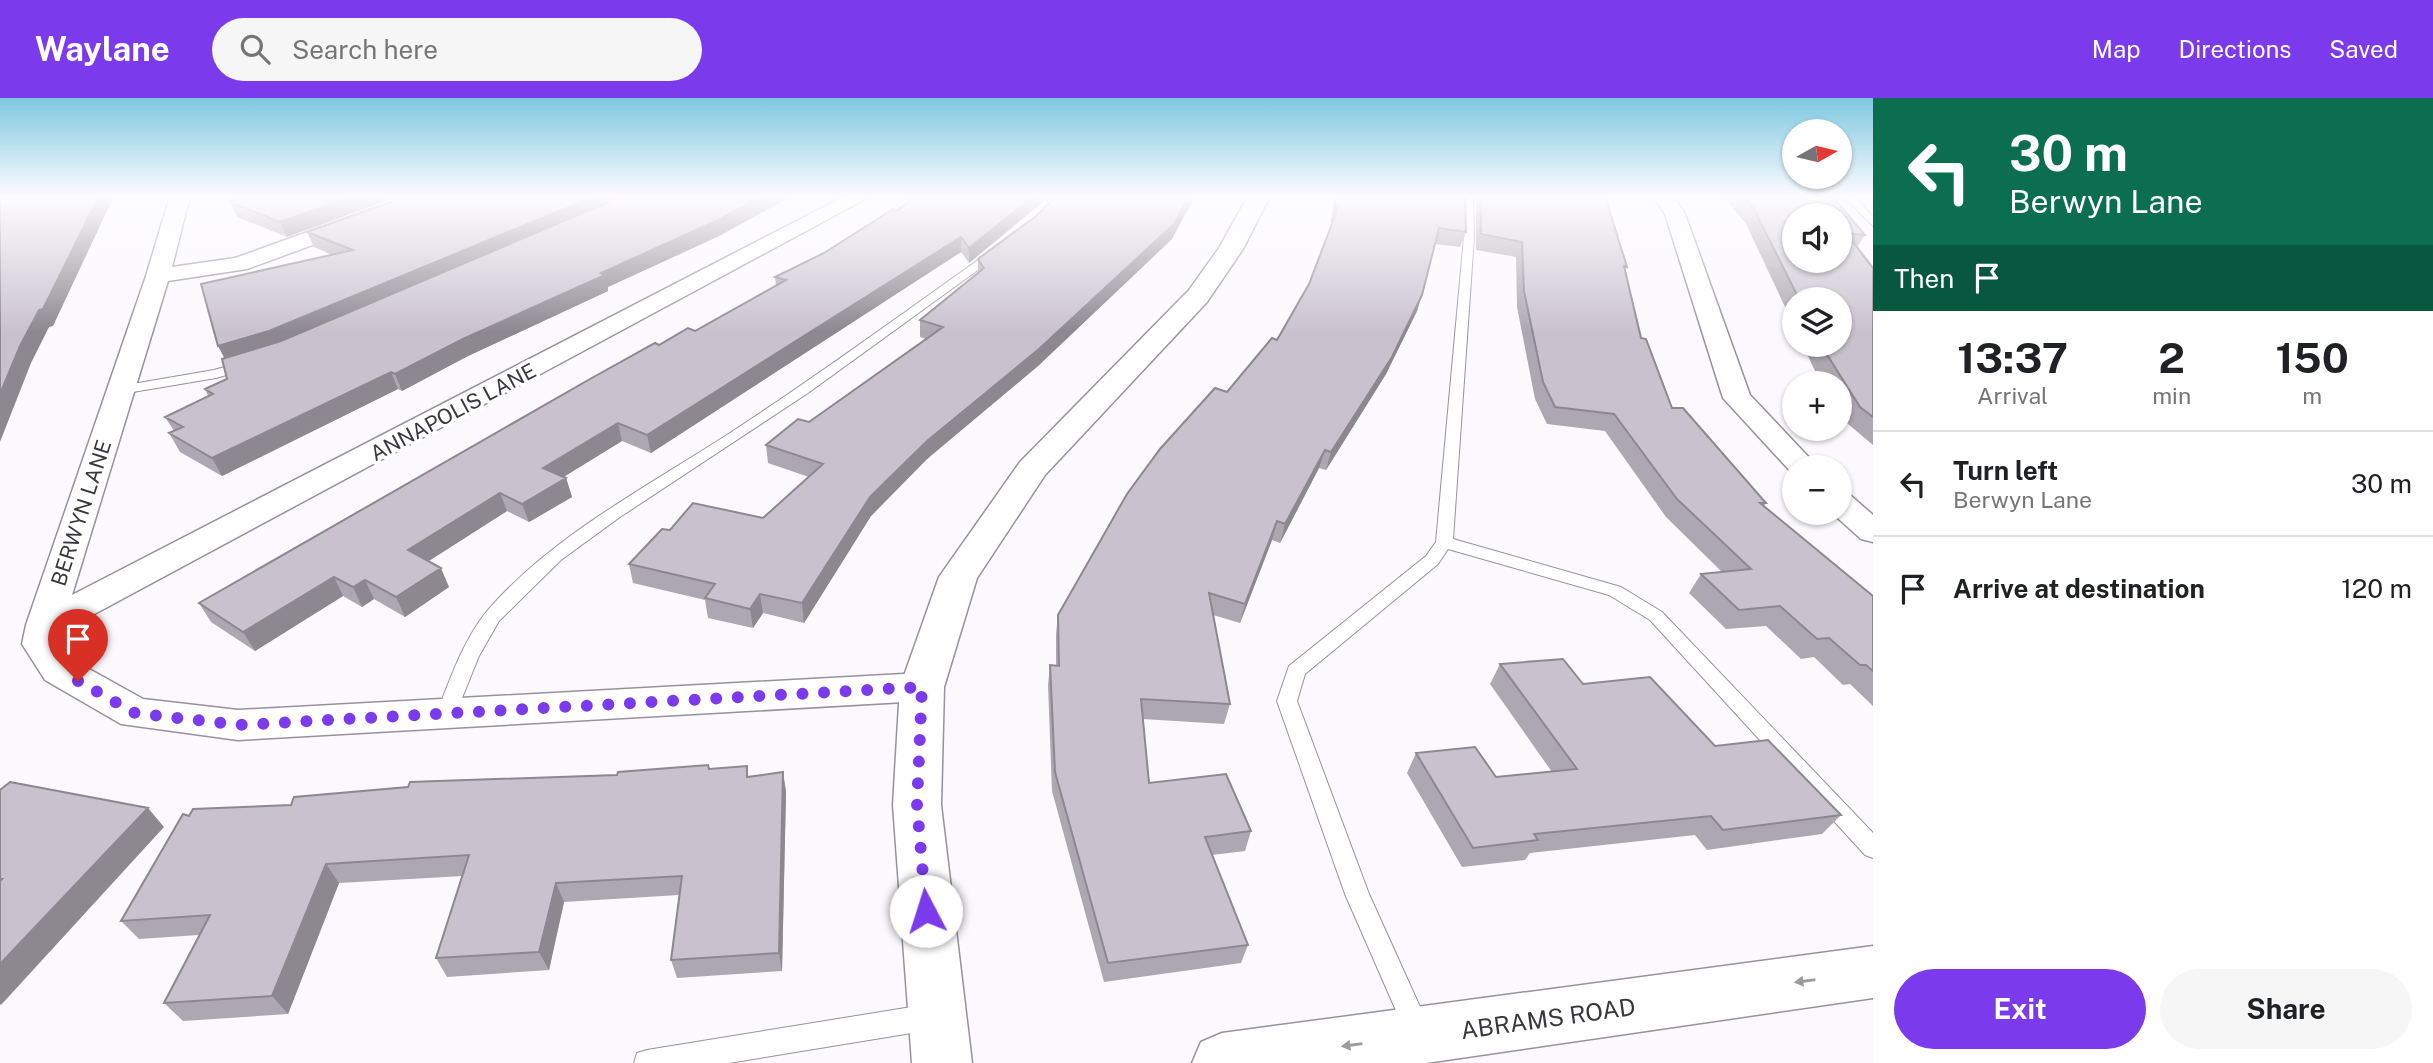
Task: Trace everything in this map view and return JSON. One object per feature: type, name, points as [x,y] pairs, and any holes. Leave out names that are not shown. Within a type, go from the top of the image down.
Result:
[{"type":"street","name":"BERWYN LANE","points":[[168,241],[44,625],[41,644],[59,670],[135,713],[239,725],[922,687]]},
{"type":"street","points":[[158,276],[239,264],[303,241]]},
{"type":"street","name":"ANNAPOLIS LANE","points":[[44,625],[775,241]]},
{"type":"street","points":[[942,1063],[917,805],[922,687],[958,577],[1024,480],[1198,296],[1235,241]]},
{"type":"street","points":[[1684,241],[1737,398],[1792,455]]},
{"type":"street","points":[[1852,513],[1873,532]]},
{"type":"street","name":"ABRAMS ROAD","points":[[1222,1063],[1873,972]]},
{"type":"lane","points":[[447,713],[467,658],[486,627],[501,606],[534,576],[581,538],[811,385],[1010,241]]},
{"type":"lane","points":[[1420,1035],[1357,894],[1287,701],[1296,671],[1432,560],[1444,542],[1469,241]]},
{"type":"lane","points":[[121,390],[216,374],[261,360]]},
{"type":"lane","points":[[1444,542],[1615,591],[1656,616],[1873,848]]},
{"type":"lane","points":[[647,1063],[936,1016]]},
{"type":"building","points":[[0,241],[77,241],[43,309],[39,310],[20,346],[0,394]]},
{"type":"building","points":[[330,241],[486,241],[269,331],[218,346],[201,284],[353,250]]},
{"type":"building","points":[[517,241],[672,241],[601,273],[605,275],[463,339],[395,374],[391,372],[212,458],[169,433],[183,427],[165,417],[213,394],[205,389],[227,379],[222,359],[281,341]]},
{"type":"building","points":[[843,241],[955,241],[647,435],[618,423],[543,468],[566,478],[522,504],[500,493],[408,550],[441,568],[396,597],[365,580],[353,587],[334,577],[243,632],[199,603],[655,343],[659,345],[688,328],[695,331],[786,280],[775,277]]},
{"type":"building","points":[[964,241],[978,241],[969,248]]},
{"type":"building","points":[[1002,241],[1156,241],[1039,349],[927,441],[870,497],[802,603],[760,594],[750,609],[705,598],[715,584],[629,564],[662,529],[670,530],[693,503],[763,518],[823,464],[766,445],[798,419],[809,422],[943,327],[920,320],[984,268],[978,259]]},
{"type":"building","points":[[1325,241],[1436,241],[1422,295],[1392,357],[1331,452],[1325,450],[1285,524],[1277,521],[1245,604],[1209,593],[1230,704],[1141,699],[1149,783],[1226,774],[1251,831],[1205,837],[1248,945],[1108,963],[1055,772],[1050,665],[1059,666],[1058,615],[1127,494],[1160,449],[1215,388],[1227,392],[1272,338],[1277,340],[1309,284]]},
{"type":"building","points":[[1517,241],[1619,241],[1641,338],[1646,339],[1672,408],[1683,408],[1766,503],[1760,503],[1782,521],[1782,525],[1787,525],[1873,596],[1873,671],[1866,665],[1860,665],[1829,638],[1817,639],[1780,606],[1739,610],[1701,574],[1751,569],[1677,499],[1614,414],[1555,407],[1543,382],[1524,291],[1522,242]]},
{"type":"building","points":[[1770,241],[1782,241],[1782,265]]},
{"type":"building","points":[[1852,241],[1873,268],[1873,417],[1860,407],[1852,394],[1852,371],[1837,371],[1829,357],[1852,357],[1852,287],[1793,287],[1786,273],[1852,273]]},
{"type":"building","points":[[1563,659],[1583,684],[1650,677],[1715,746],[1768,740],[1841,815],[1723,830],[1711,816],[1534,834],[1538,840],[1473,848],[1416,753],[1475,747],[1496,777],[1577,769],[1500,664]]},
{"type":"building","points":[[708,765],[709,769],[747,766],[747,777],[783,772],[779,953],[671,960],[682,876],[556,883],[539,952],[436,958],[469,855],[326,864],[272,996],[164,1003],[210,915],[121,921],[183,814],[189,816],[193,809],[291,805],[294,797],[408,787],[410,782],[617,775],[618,772]]},
{"type":"building","points":[[10,782],[148,808],[0,964],[0,790]]},
{"type":"route","points":[[78,681],[135,713],[239,725],[922,687],[917,805],[926,911]]}]
